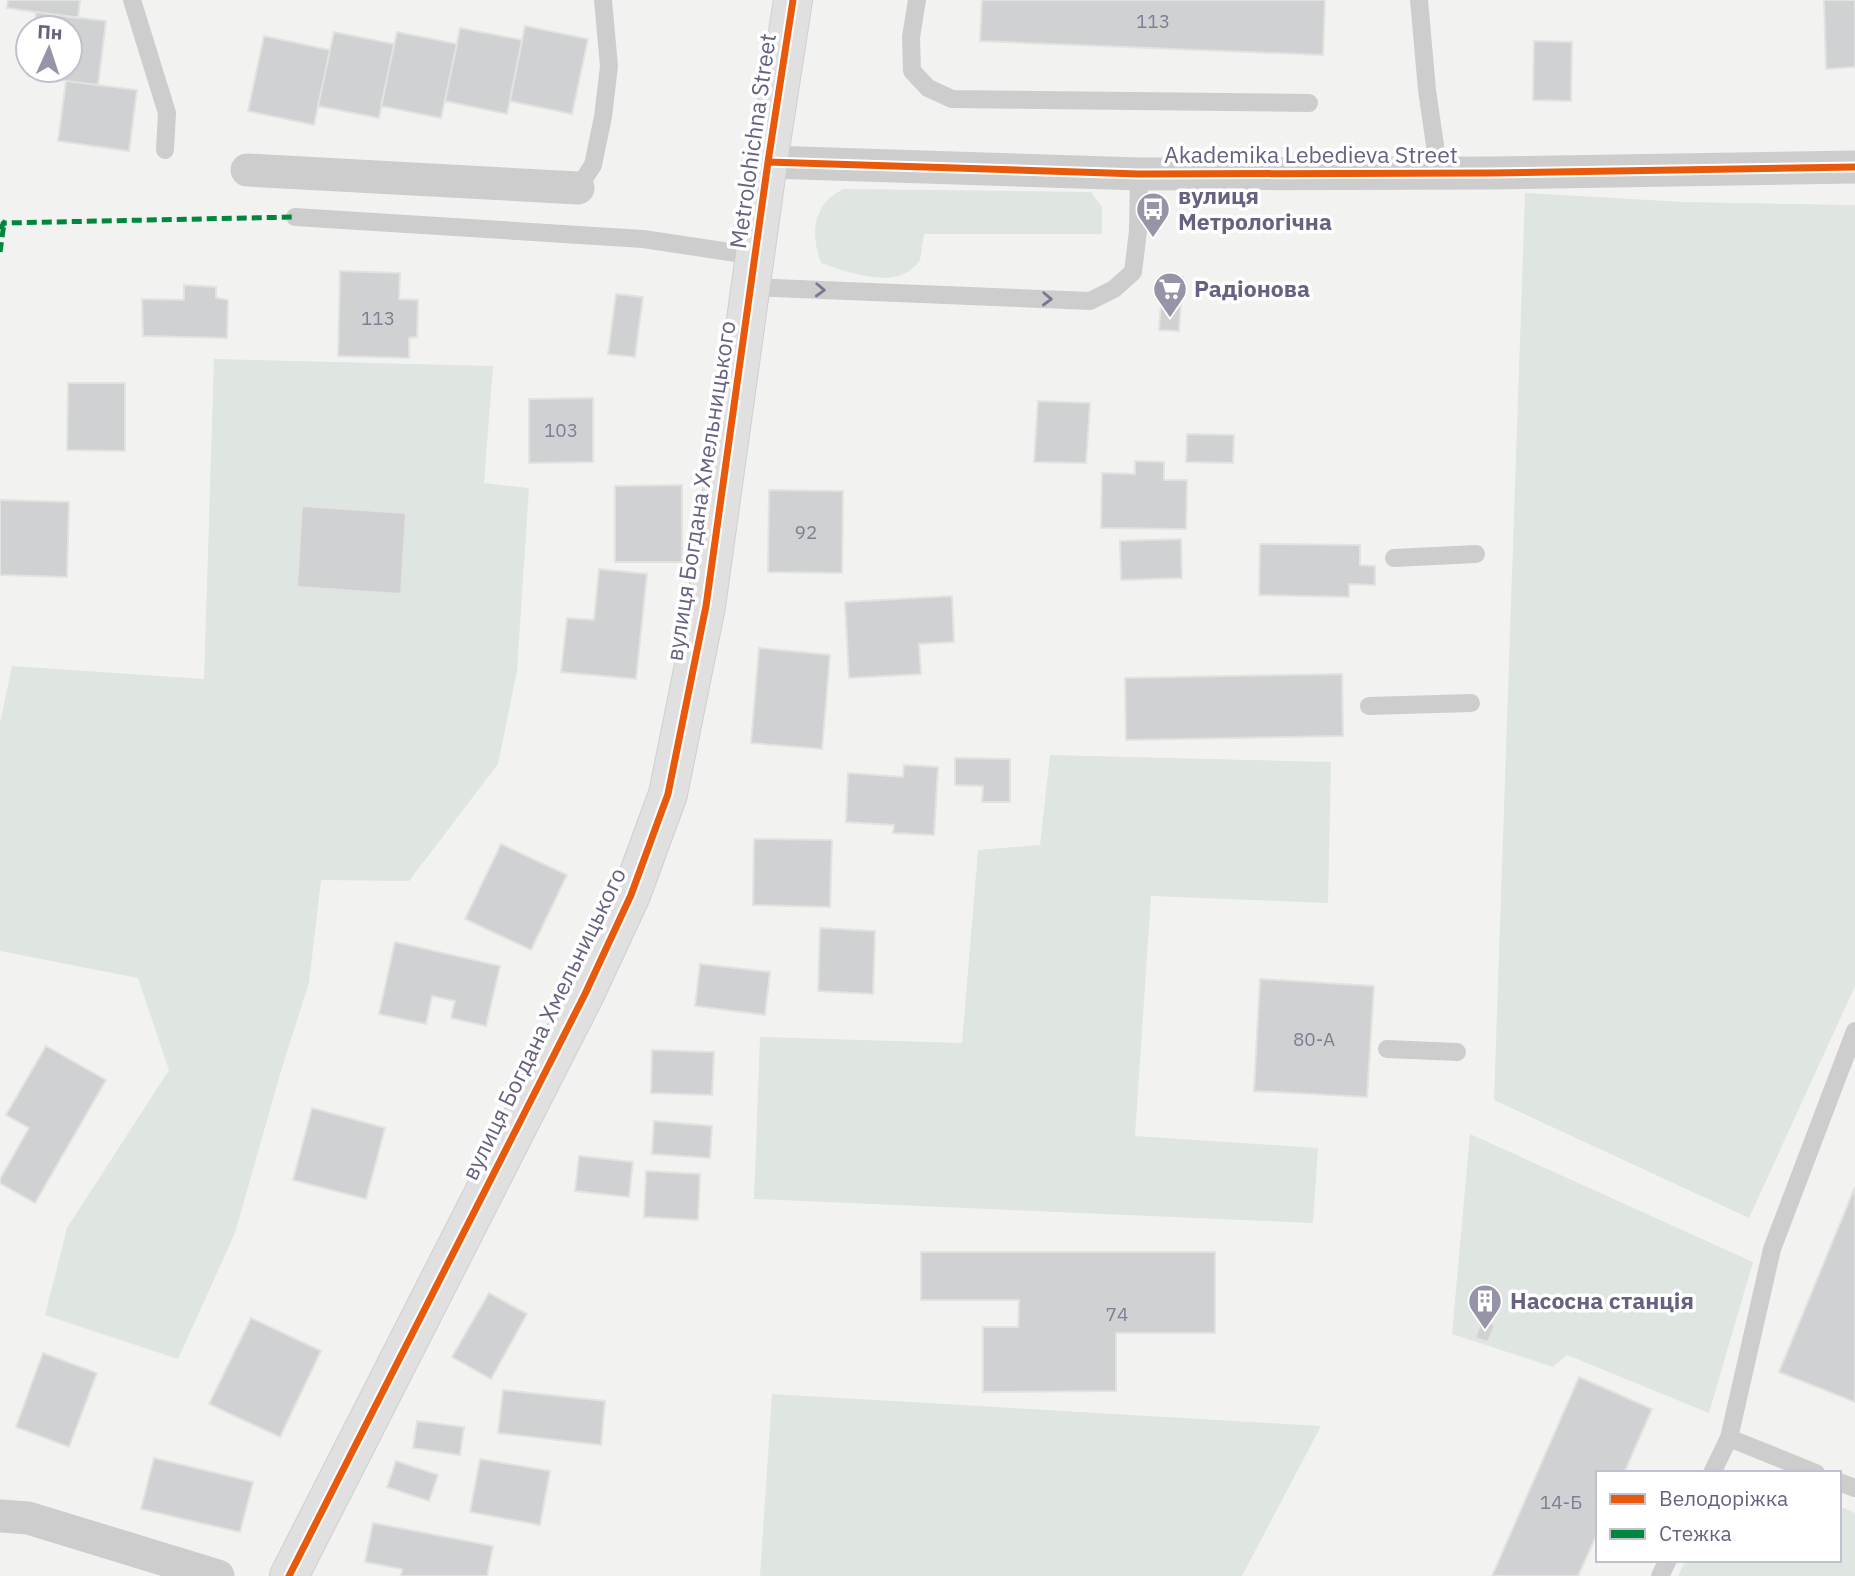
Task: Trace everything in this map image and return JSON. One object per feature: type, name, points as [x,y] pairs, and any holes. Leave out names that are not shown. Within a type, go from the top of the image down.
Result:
[{"type":"street","name":"Metrolohichna Street","points":[[754,272],[793,0]]},
{"type":"street","name":"Akademika Lebedieva Street","points":[[768,162],[1139,174],[1855,167]]},
{"type":"street","points":[[247,170],[578,188]]},
{"type":"street","name":"вулиця Богдана Хмельницького","points":[[289,1576],[585,994],[631,895],[668,794],[706,607],[754,272]]},
{"type":"street","points":[[0,1516],[28,1518],[218,1576]]},
{"type":"lane","points":[[132,0],[167,113],[165,150]]},
{"type":"lane","points":[[578,188],[593,165],[603,117],[609,66],[603,0]]},
{"type":"lane","points":[[917,0],[911,37],[912,71],[928,88],[952,99],[1309,103]]},
{"type":"lane","points":[[1419,0],[1427,90],[1439,173]]},
{"type":"lane","points":[[295,217],[643,239],[754,272],[1090,301],[1114,289],[1133,271],[1138,231],[1139,174]]},
{"type":"lane","points":[[1394,558],[1476,554]]},
{"type":"lane","points":[[1369,706],[1471,703]]},
{"type":"lane","points":[[1713,1471],[1729,1438],[1772,1249],[1855,1031]]},
{"type":"lane","points":[[1387,1049],[1457,1052]]},
{"type":"lane","points":[[1729,1438],[1811,1471]]},
{"type":"shaded area","points":[[843,189],[1091,192],[1102,207],[1102,234],[924,234],[920,260],[908,272],[887,278],[864,276],[821,263],[817,248],[817,217],[829,199]]},
{"type":"shaded area","points":[[1525,193],[1684,202],[1855,205],[1855,986],[1749,1218],[1494,1100]]},
{"type":"shaded area","points":[[214,359],[493,366],[484,483],[529,488],[517,671],[498,764],[409,881],[321,880],[309,983],[235,1233],[178,1359],[45,1315],[67,1228],[169,1070],[138,978],[0,951],[0,723],[12,666],[204,679]]},
{"type":"shaded area","points":[[1050,755],[1331,762],[1328,903],[1151,896],[1135,1136],[1318,1148],[1313,1223],[754,1199],[760,1037],[962,1043],[978,850],[1040,845]]},
{"type":"shaded area","points":[[1470,1134],[1753,1262],[1709,1413],[1567,1355],[1553,1367],[1452,1334]]},
{"type":"shaded area","points":[[772,1394],[1321,1426],[1242,1576],[760,1576]]},
{"type":"shaded area","points":[[1841,1507],[1855,1513],[1855,1576],[1678,1576],[1685,1562],[1841,1562]]},
{"type":"building","points":[[8,0],[80,0],[78,14],[50,14],[7,8]]},
{"type":"building","points":[[982,0],[1325,0],[1323,55],[980,41]]},
{"type":"building","points":[[1824,0],[1855,0],[1855,67],[1826,69]]},
{"type":"building","points":[[84,18],[106,21],[98,85],[84,83]]},
{"type":"building","points":[[525,26],[588,39],[572,114],[510,101]]},
{"type":"building","points":[[460,28],[522,40],[507,114],[445,101]]},
{"type":"building","points":[[334,32],[394,44],[379,118],[318,106]]},
{"type":"building","points":[[397,32],[457,44],[441,118],[381,106]]},
{"type":"building","points":[[264,36],[330,50],[314,125],[248,111]]},
{"type":"building","points":[[1534,41],[1572,42],[1571,101],[1533,100]]},
{"type":"building","points":[[84,83],[137,90],[129,151],[58,141],[66,84]]},
{"type":"building","points":[[340,271],[400,273],[399,299],[418,300],[417,337],[409,338],[409,358],[338,356]]},
{"type":"building","points":[[1163,276],[1183,277],[1179,331],[1159,330]]},
{"type":"building","points":[[184,285],[216,287],[216,298],[228,300],[227,338],[143,336],[142,299],[184,300]]},
{"type":"building","points":[[616,294],[643,297],[635,357],[608,354]]},
{"type":"building","points":[[68,383],[125,383],[125,451],[67,450]]},
{"type":"building","points":[[593,398],[593,462],[529,463],[529,399]]},
{"type":"building","points":[[1038,401],[1090,403],[1086,463],[1034,462]]},
{"type":"building","points":[[1187,434],[1234,435],[1233,463],[1186,462]]},
{"type":"building","points":[[1135,461],[1164,462],[1164,480],[1187,480],[1186,529],[1101,528],[1102,473],[1135,474]]},
{"type":"building","points":[[682,485],[682,562],[615,562],[615,486]]},
{"type":"building","points":[[769,490],[843,491],[842,573],[768,572]]},
{"type":"building","points":[[0,500],[69,502],[67,577],[0,575]]},
{"type":"building","points":[[302,506],[406,513],[401,594],[297,587]]},
{"type":"building","points":[[1181,539],[1182,578],[1121,580],[1120,541]]},
{"type":"building","points":[[1260,544],[1360,545],[1360,565],[1375,566],[1375,585],[1349,584],[1349,597],[1259,595]]},
{"type":"building","points":[[599,569],[647,574],[636,679],[561,672],[567,618],[594,620]]},
{"type":"building","points":[[952,596],[954,642],[919,644],[921,674],[849,678],[845,602]]},
{"type":"building","points":[[759,648],[830,655],[822,749],[751,743]]},
{"type":"building","points":[[1342,674],[1343,736],[1126,740],[1125,678]]},
{"type":"building","points":[[955,758],[1010,759],[1010,802],[982,802],[983,786],[955,785]]},
{"type":"building","points":[[904,765],[938,767],[934,835],[893,833],[894,825],[846,822],[848,773],[903,777]]},
{"type":"building","points":[[754,839],[832,840],[830,907],[753,905]]},
{"type":"building","points":[[501,844],[567,875],[531,950],[465,919]]},
{"type":"building","points":[[820,928],[875,931],[873,994],[818,991]]},
{"type":"building","points":[[395,942],[500,966],[486,1026],[451,1018],[455,1001],[432,996],[426,1024],[379,1014]]},
{"type":"building","points":[[700,964],[770,972],[765,1015],[695,1006]]},
{"type":"building","points":[[1260,979],[1374,986],[1367,1097],[1254,1091]]},
{"type":"building","points":[[46,1046],[106,1080],[35,1203],[0,1183],[0,1179],[29,1128],[6,1115]]},
{"type":"building","points":[[652,1050],[714,1052],[712,1095],[651,1093]]},
{"type":"building","points":[[312,1108],[385,1128],[366,1199],[293,1180]]},
{"type":"building","points":[[654,1121],[712,1126],[710,1158],[652,1154]]},
{"type":"building","points":[[579,1156],[633,1162],[629,1197],[575,1191]]},
{"type":"building","points":[[646,1171],[700,1174],[698,1220],[644,1217]]},
{"type":"building","points":[[1855,1187],[1855,1402],[1779,1372]]},
{"type":"building","points":[[921,1252],[1215,1252],[1215,1333],[1116,1333],[1116,1391],[983,1392],[983,1327],[1018,1327],[1019,1300],[921,1300]]},
{"type":"building","points":[[489,1293],[527,1314],[491,1379],[452,1357]]},
{"type":"building","points":[[251,1318],[321,1351],[280,1437],[209,1404]]},
{"type":"building","name":"Насосна станція","points":[[1482,1320],[1495,1325],[1488,1342],[1475,1338]]},
{"type":"building","points":[[43,1353],[97,1373],[69,1447],[16,1427]]},
{"type":"building","points":[[1579,1377],[1652,1409],[1625,1471],[1596,1471],[1596,1536],[1578,1576],[1492,1576]]},
{"type":"building","points":[[503,1390],[605,1401],[601,1445],[498,1433]]},
{"type":"building","points":[[417,1421],[464,1427],[460,1455],[413,1448]]},
{"type":"building","points":[[154,1458],[253,1482],[240,1532],[141,1509]]},
{"type":"building","points":[[480,1459],[550,1471],[540,1525],[470,1512]]},
{"type":"building","points":[[396,1461],[438,1475],[429,1501],[387,1487]]},
{"type":"building","points":[[373,1523],[493,1546],[487,1576],[401,1576],[402,1569],[365,1562]]},
{"type":"marked path","points":[[0,229],[4,223],[295,217]]},
{"type":"marked path","points":[[0,252],[4,223],[2,221]]},
{"type":"cycle path","points":[[289,1576],[585,994],[631,895],[668,794],[706,606],[793,0]]},
{"type":"cycle path","points":[[768,162],[1139,174],[1491,173],[1855,167]]},
{"type":"place","name":"вулиця Метрологічна","points":[[1153,239]]},
{"type":"place","name":"Радіонова","points":[[1170,319]]},
{"type":"place","name":"Насосна станція","points":[[1485,1331]]}]
